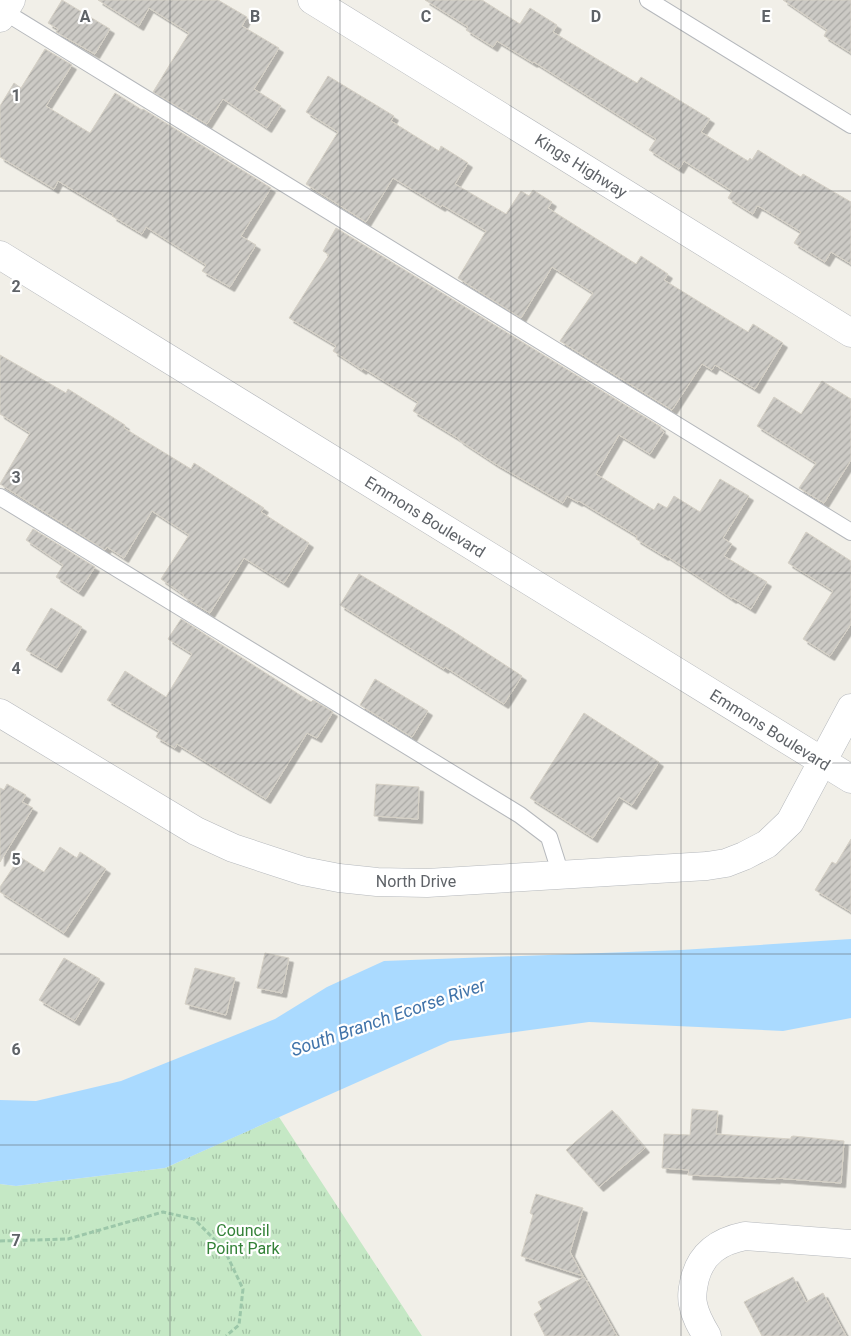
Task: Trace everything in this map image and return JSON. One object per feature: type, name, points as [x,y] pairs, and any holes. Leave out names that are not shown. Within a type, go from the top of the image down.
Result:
[{"type":"street","name":"Kings Highway","points":[[312,0],[851,333]]},
{"type":"street","name":"Emmons Boulevard","points":[[0,255],[851,779]]},
{"type":"street","name":"North Drive","points":[[0,713],[196,830],[233,848],[302,871],[339,878],[377,882],[427,883],[707,866],[726,863],[744,856],[767,844],[790,822],[851,708]]},
{"type":"street","points":[[707,1336],[697,1318],[692,1292],[698,1268],[704,1257],[717,1245],[745,1236],[851,1244]]},
{"type":"lane","points":[[648,0],[851,125]]},
{"type":"lane","points":[[4,10],[851,532]]},
{"type":"lane","points":[[0,497],[527,820],[549,836],[562,875]]},
{"type":"path","points":[[0,1241],[68,1238],[163,1212],[194,1219],[224,1248],[243,1290],[239,1325],[226,1336]]},
{"type":"green space","name":"Council Point Park","points":[[279,1117],[422,1336],[0,1336],[0,1184],[16,1186],[165,1168]]},
{"type":"water","name":"South Branch Ecorse River","points":[[851,939],[851,1018],[783,1031],[589,1022],[450,1041],[165,1168],[16,1186],[0,1184],[0,1100],[36,1101],[121,1081],[275,1019],[327,987],[384,961],[681,950]]},
{"type":"building","points":[[62,0],[110,29],[95,54],[56,32],[58,29],[48,23]]},
{"type":"building","points":[[98,0],[218,0],[247,17],[242,26],[279,48],[254,89],[281,106],[267,128],[223,99],[207,124],[153,92],[189,33],[149,8],[139,26]]},
{"type":"building","points":[[425,0],[482,0],[520,24],[530,8],[557,25],[553,32],[637,83],[641,77],[710,119],[701,132],[748,161],[750,158],[752,160],[758,150],[801,177],[803,174],[851,202],[851,264],[831,252],[825,262],[794,243],[801,232],[760,207],[757,206],[753,214],[728,198],[732,191],[684,161],[679,169],[649,150],[656,139],[534,62],[497,41],[493,47],[466,30],[468,27]]},
{"type":"building","points":[[783,0],[851,0],[851,53],[824,36],[827,30]]},
{"type":"building","points":[[45,49],[72,65],[46,106],[90,133],[115,93],[271,188],[241,236],[256,245],[230,287],[202,271],[206,265],[146,227],[142,234],[58,181],[54,189],[0,157],[0,106],[14,83],[21,88]]},
{"type":"building","points":[[328,76],[394,116],[391,121],[439,151],[441,146],[468,163],[455,184],[506,214],[521,191],[529,196],[533,190],[552,202],[548,208],[636,264],[641,256],[668,274],[664,280],[748,332],[753,324],[783,343],[755,389],[715,365],[712,370],[702,364],[672,410],[560,341],[593,293],[552,267],[521,318],[458,278],[486,231],[393,178],[366,222],[306,184],[338,132],[306,112]]},
{"type":"building","points":[[336,228],[661,427],[660,429],[664,432],[650,454],[619,435],[596,474],[654,510],[658,503],[667,508],[674,496],[700,512],[720,479],[749,496],[723,538],[732,544],[724,556],[767,582],[751,609],[636,539],[637,536],[579,501],[567,496],[563,503],[494,463],[413,411],[418,402],[363,368],[362,370],[333,351],[336,346],[289,318],[329,255],[323,251]]},
{"type":"building","points":[[0,355],[66,393],[68,389],[125,425],[124,428],[191,469],[194,463],[264,508],[261,512],[309,543],[284,583],[244,558],[210,613],[161,579],[189,535],[152,511],[124,558],[107,547],[105,550],[0,484],[30,433],[0,414]]},
{"type":"building","points":[[822,381],[851,399],[851,460],[824,503],[799,488],[816,463],[757,426],[774,397],[801,414]]},
{"type":"building","points":[[33,529],[95,567],[79,592],[56,577],[63,565],[26,540]]},
{"type":"building","points":[[806,532],[851,561],[851,624],[830,656],[803,639],[833,591],[788,563]]},
{"type":"building","points":[[359,574],[453,631],[522,676],[504,704],[340,605]]},
{"type":"building","points":[[51,608],[82,627],[57,668],[26,650]]},
{"type":"building","points":[[181,619],[311,702],[313,700],[333,712],[317,738],[307,733],[266,799],[177,744],[175,748],[156,737],[159,731],[107,700],[125,671],[166,697],[192,654],[168,639]]},
{"type":"building","points":[[375,679],[428,711],[412,737],[360,705]]},
{"type":"building","points":[[584,713],[659,762],[632,805],[619,797],[593,838],[530,798]]},
{"type":"building","points":[[7,784],[26,795],[22,802],[33,808],[0,862],[0,788],[4,790]]},
{"type":"building","points":[[376,784],[419,787],[418,819],[374,816]]},
{"type":"building","points":[[851,839],[851,912],[815,890],[832,862],[836,864]]},
{"type":"building","points":[[60,847],[77,858],[80,852],[106,869],[64,933],[0,892],[0,887],[20,857],[44,872]]},
{"type":"building","points":[[265,953],[289,958],[282,993],[257,988]]},
{"type":"building","points":[[64,958],[100,979],[75,1021],[39,1000]]},
{"type":"building","points":[[195,968],[235,978],[226,1015],[185,1004]]},
{"type":"building","points":[[692,1109],[718,1111],[716,1134],[791,1139],[793,1136],[844,1141],[841,1183],[776,1178],[688,1175],[689,1170],[662,1168],[664,1134],[690,1135]]},
{"type":"building","points":[[612,1110],[645,1148],[599,1187],[566,1150]]},
{"type":"building","points":[[536,1194],[583,1208],[570,1252],[583,1276],[521,1256],[533,1215],[530,1213]]},
{"type":"building","points":[[584,1277],[617,1336],[545,1336],[534,1314],[542,1309],[538,1302]]},
{"type":"building","points":[[793,1277],[806,1302],[823,1293],[846,1336],[762,1336],[744,1302]]}]
